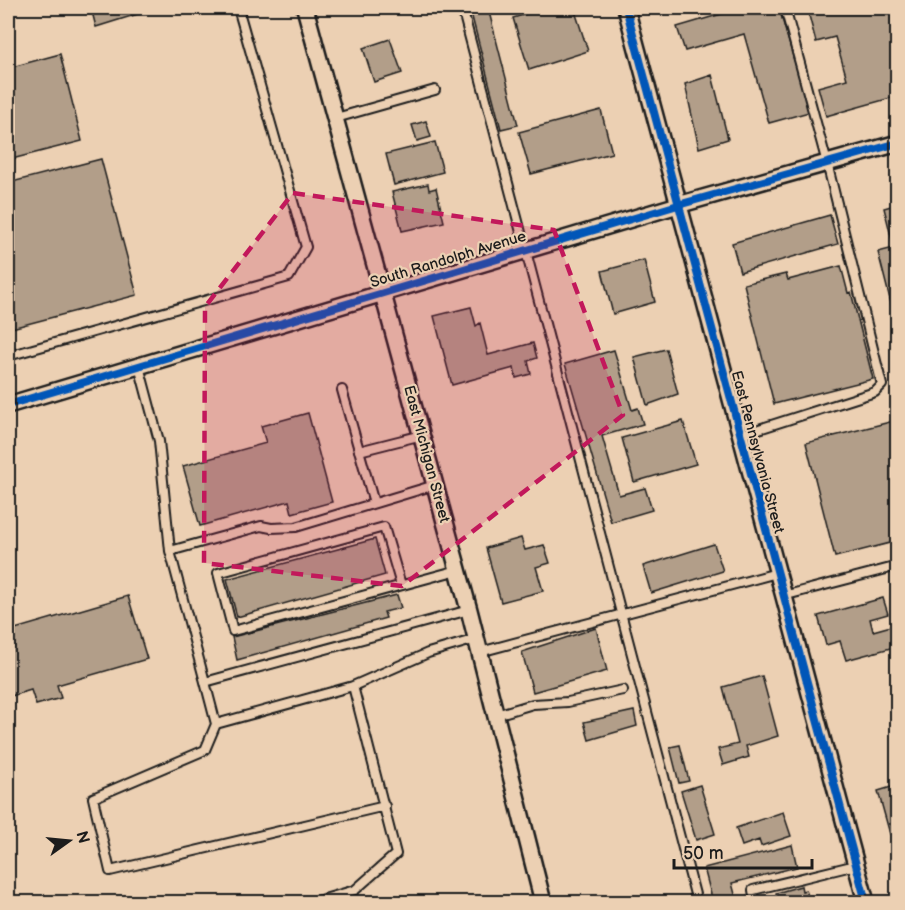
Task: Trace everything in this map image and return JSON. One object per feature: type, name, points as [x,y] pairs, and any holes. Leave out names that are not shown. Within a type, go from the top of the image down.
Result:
[{"type":"street","name":"East Michigan Street","points":[[305,8],[469,610],[543,903]]},
{"type":"street","name":"East Pennsylvania Street","points":[[626,8],[866,903]]},
{"type":"street","name":"South Randolph Avenue","points":[[8,405],[897,142]]},
{"type":"lane","points":[[8,356],[290,277],[306,247],[238,8]]},
{"type":"lane","points":[[462,8],[697,903]]},
{"type":"lane","points":[[740,435],[875,392],[882,385],[827,162],[785,8]]},
{"type":"lane","points":[[336,118],[435,90]]},
{"type":"lane","points":[[139,366],[159,441],[170,551],[216,724],[205,750],[93,798],[110,871],[385,806]]},
{"type":"lane","points":[[342,390],[374,503]]},
{"type":"lane","points":[[359,451],[422,435]]},
{"type":"lane","points":[[170,551],[261,526],[296,527],[435,485]]},
{"type":"lane","points":[[400,585],[384,527],[218,573],[233,631],[458,570]]},
{"type":"lane","points":[[783,596],[897,566]]},
{"type":"lane","points":[[216,724],[353,686],[428,653],[478,646],[621,614],[777,573]]},
{"type":"lane","points":[[204,682],[469,610]]},
{"type":"lane","points":[[314,903],[354,890],[396,854],[353,686]]},
{"type":"lane","points":[[496,715],[533,704],[568,702],[623,690]]},
{"type":"lane","points":[[755,903],[753,890],[856,865]]},
{"type":"highlighted area","points":[[293,193],[554,230],[623,415],[402,586],[204,563],[205,307]]},
{"type":"building","points":[[91,8],[157,8],[96,27]]},
{"type":"building","points":[[488,8],[518,125],[501,129],[471,13]]},
{"type":"building","points":[[546,8],[574,8],[588,51],[529,70],[513,18]]},
{"type":"building","points":[[734,8],[779,8],[809,112],[769,123],[744,34],[685,51],[677,27],[735,10]]},
{"type":"building","points":[[807,8],[894,8],[898,21],[898,96],[826,116],[818,87],[847,79],[835,37],[816,42]]},
{"type":"building","points":[[390,39],[402,73],[374,82],[363,48]]},
{"type":"building","points":[[60,54],[82,141],[8,160],[8,68]]},
{"type":"building","points":[[712,75],[728,139],[699,148],[685,84]]},
{"type":"building","points":[[601,110],[612,153],[531,174],[519,132]]},
{"type":"building","points":[[426,121],[431,137],[417,141],[412,125]]},
{"type":"building","points":[[435,142],[443,172],[394,185],[386,154]]},
{"type":"building","points":[[101,159],[137,295],[8,329],[8,183]]},
{"type":"building","points":[[428,184],[429,190],[436,188],[444,222],[402,231],[392,192]]},
{"type":"building","points":[[898,204],[898,331],[878,252],[894,248],[884,208]]},
{"type":"building","points":[[830,215],[838,244],[740,272],[732,243]]},
{"type":"building","points":[[644,260],[655,302],[613,314],[602,271]]},
{"type":"building","points":[[841,266],[848,293],[851,292],[873,379],[774,404],[744,284],[786,274],[788,280]]},
{"type":"building","points":[[471,307],[476,326],[480,323],[488,355],[533,343],[537,358],[528,361],[531,374],[516,378],[514,368],[452,385],[434,316]]},
{"type":"building","points":[[666,349],[678,394],[647,405],[634,357]]},
{"type":"building","points":[[614,350],[632,410],[638,408],[643,424],[602,436],[619,495],[645,488],[652,510],[611,522],[565,364]]},
{"type":"building","points":[[308,413],[332,502],[292,513],[289,501],[200,526],[183,466],[266,443],[261,426]]},
{"type":"building","points":[[898,420],[898,541],[835,557],[806,443]]},
{"type":"building","points":[[683,421],[696,464],[634,482],[622,438]]},
{"type":"building","points":[[521,538],[525,550],[544,545],[550,563],[536,567],[543,591],[501,602],[486,548]]},
{"type":"building","points":[[375,539],[385,575],[237,617],[227,579]]},
{"type":"building","points":[[714,544],[723,571],[651,593],[643,566]]},
{"type":"building","points":[[397,595],[401,608],[384,612],[386,618],[237,660],[232,637]]},
{"type":"building","points":[[128,596],[147,659],[57,685],[61,698],[36,705],[31,690],[8,697],[8,631]]},
{"type":"building","points":[[883,598],[888,614],[870,619],[873,631],[898,624],[898,646],[846,660],[840,641],[826,645],[818,616]]},
{"type":"building","points":[[596,628],[607,671],[533,692],[522,652]]},
{"type":"building","points":[[762,676],[778,736],[746,746],[749,757],[723,765],[718,749],[738,744],[723,687]]},
{"type":"building","points":[[634,711],[637,726],[589,740],[584,722]]},
{"type":"building","points":[[680,745],[689,781],[679,783],[670,747]]},
{"type":"building","points":[[700,785],[715,834],[696,840],[681,791]]},
{"type":"building","points":[[898,785],[898,832],[890,834],[878,791]]},
{"type":"building","points":[[783,812],[791,836],[761,846],[759,840],[742,846],[736,828]]},
{"type":"building","points":[[898,841],[898,873],[890,843]]},
{"type":"building","points":[[792,845],[797,867],[732,883],[737,902],[713,902],[704,868]]},
{"type":"building","points":[[801,886],[802,891],[806,890],[810,902],[773,902],[772,900],[777,898],[776,893]]},
{"type":"cycle path","points":[[626,8],[866,902]]},
{"type":"cycle path","points":[[8,405],[678,205],[898,143]]}]
